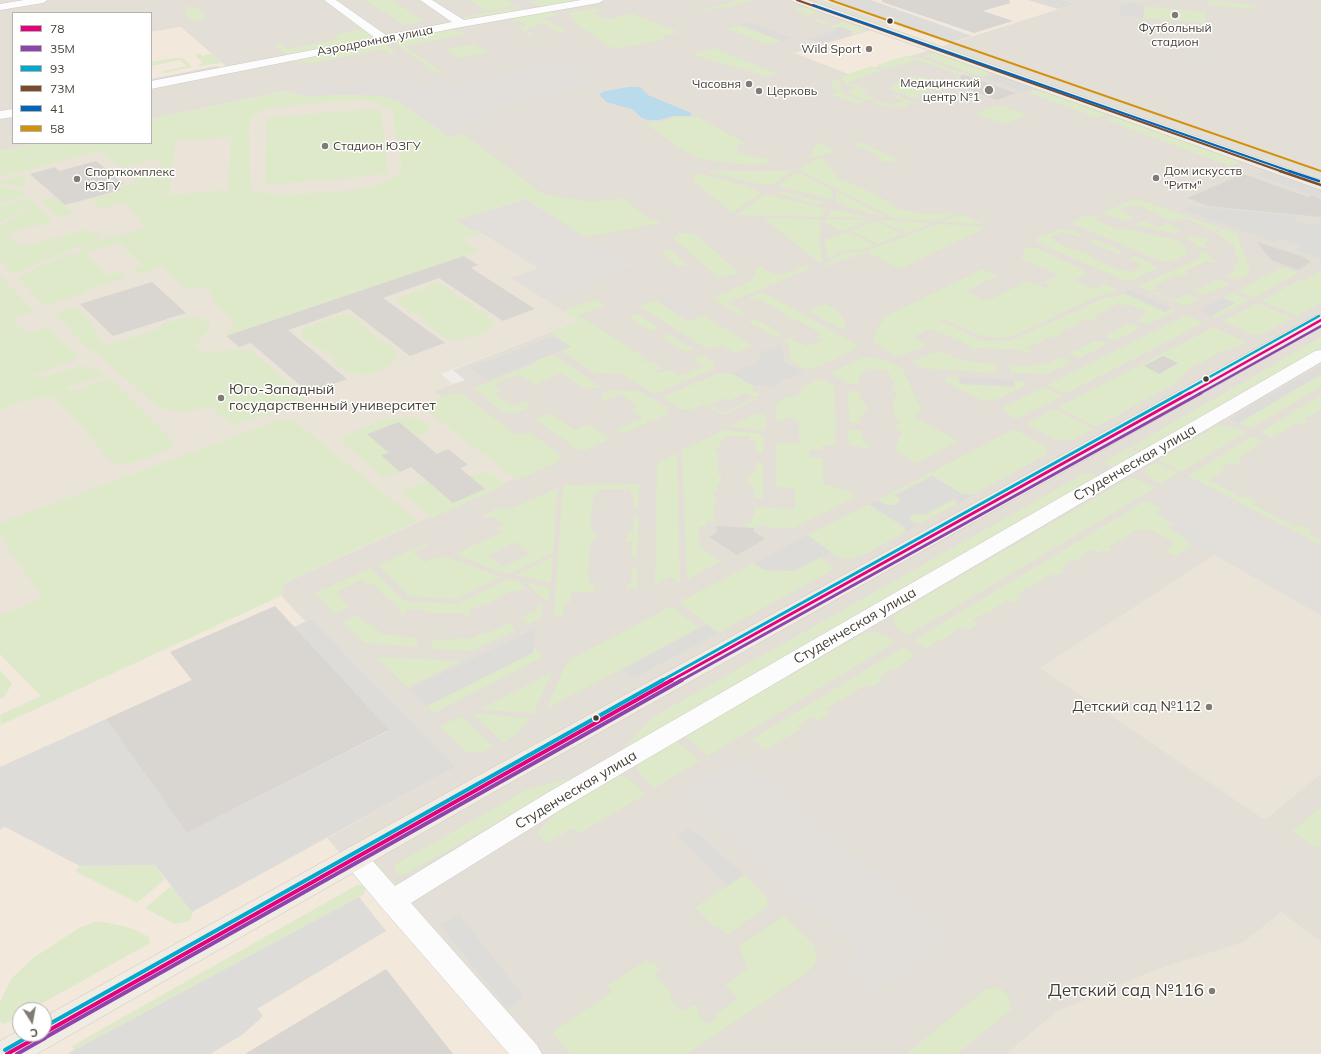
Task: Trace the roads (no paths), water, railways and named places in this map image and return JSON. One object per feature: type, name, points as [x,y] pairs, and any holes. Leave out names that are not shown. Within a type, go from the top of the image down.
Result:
[{"type":"main road","points":[[806,1],[1321,176]]},
{"type":"main road","points":[[806,1],[1321,185]]},
{"type":"main road","points":[[52,1029],[482,786],[1321,320]]},
{"type":"main road","points":[[8,1054],[30,1042]]},
{"type":"street","points":[[0,7],[43,0]]},
{"type":"street","points":[[329,0],[384,39]]},
{"type":"street","points":[[425,0],[462,24]]},
{"type":"street","name":"Аэродромная улица","points":[[152,85],[462,24],[599,0]]},
{"type":"street","points":[[0,115],[12,113]]},
{"type":"street","name":"Студенческая улица","points":[[392,901],[556,800],[1321,355]]},
{"type":"street","points":[[355,858],[527,1054]]},
{"type":"water","points":[[629,87],[640,87],[648,95],[691,113],[691,116],[673,116],[659,120],[648,120],[642,118],[632,109],[606,102],[599,94],[605,91]]},
{"type":"place","name":"Футбольный стадион","points":[[1175,15]]},
{"type":"place","name":"Wild Sport","points":[[869,49]]},
{"type":"place","name":"Часовня","points":[[749,84]]},
{"type":"place","name":"Медицинский центр №1","points":[[989,90]]},
{"type":"place","name":"Церковь","points":[[759,91]]},
{"type":"place","name":"Стадион ЮЗГУ","points":[[325,146]]},
{"type":"place","name":"Дом искусств \"Ритм\"","points":[[1156,178]]},
{"type":"place","name":"Спорткомплекс ЮЗГУ","points":[[77,179]]},
{"type":"place","name":"Юго-Западный государственный университет","points":[[221,398]]},
{"type":"place","name":"Детский сад №112","points":[[1209,707]]},
{"type":"place","name":"Детский сад №116","points":[[1212,991]]}]
